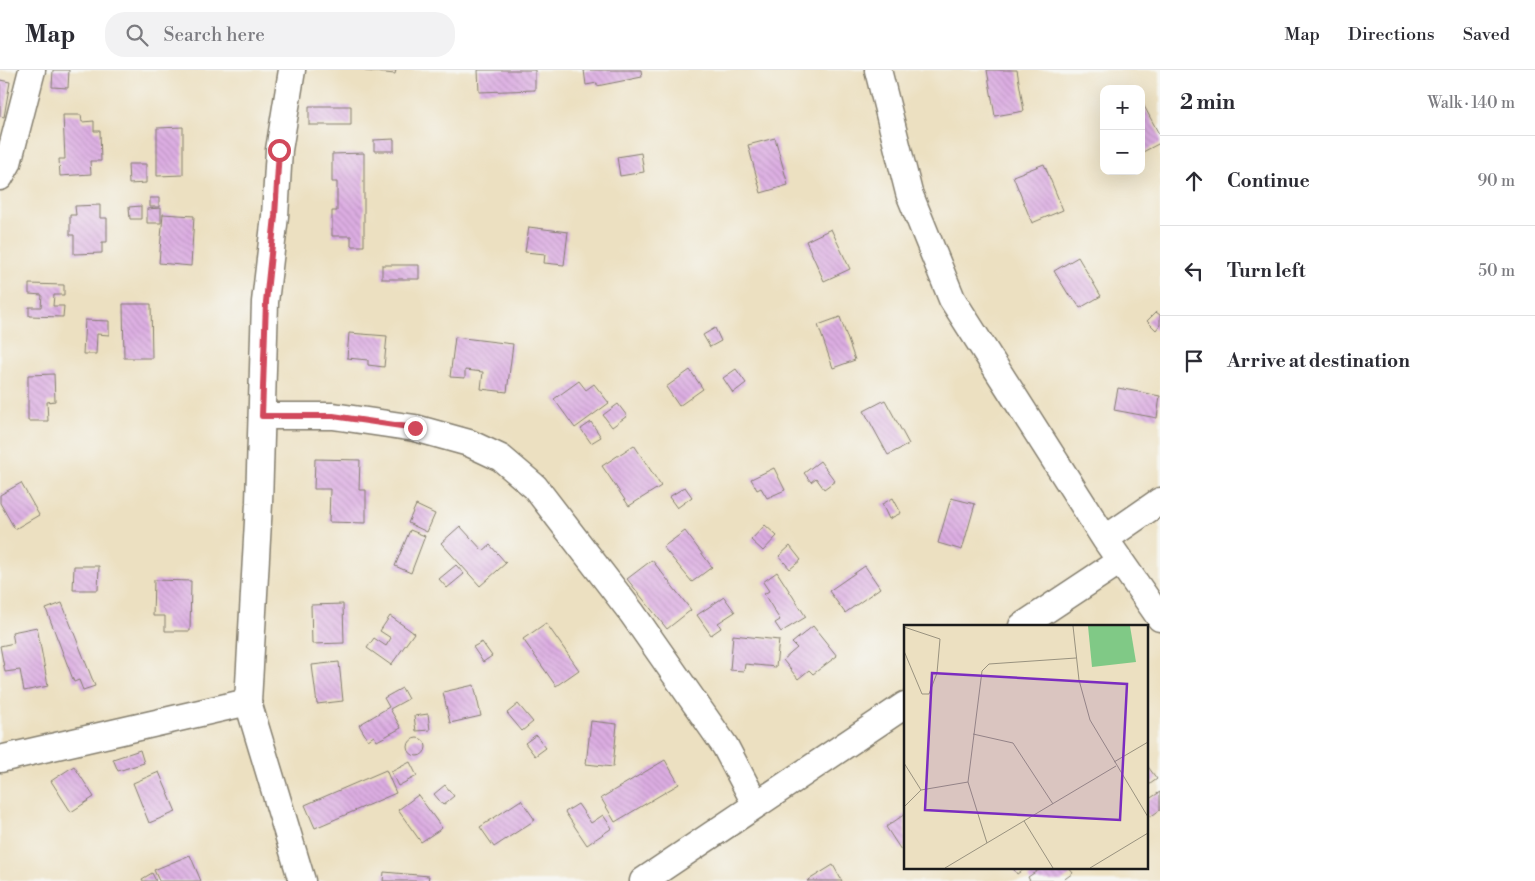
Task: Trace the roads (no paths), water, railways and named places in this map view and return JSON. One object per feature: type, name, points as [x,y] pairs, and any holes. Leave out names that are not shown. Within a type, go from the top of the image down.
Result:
[{"type":"street","points":[[0,177],[8,163],[32,70]]},
{"type":"street","points":[[292,70],[279,150],[275,216],[266,302],[259,503],[248,702],[302,881]]},
{"type":"street","points":[[878,70],[909,193],[952,299],[1105,539],[1160,618]]},
{"type":"street","points":[[262,416],[333,416],[415,428],[469,443],[501,458],[535,487],[632,613],[725,746],[756,805]]},
{"type":"street","points":[[1105,539],[1160,501]]},
{"type":"street","points":[[1024,625],[1120,561]]},
{"type":"street","points":[[0,759],[248,702]]},
{"type":"street","points":[[643,881],[904,706]]}]
